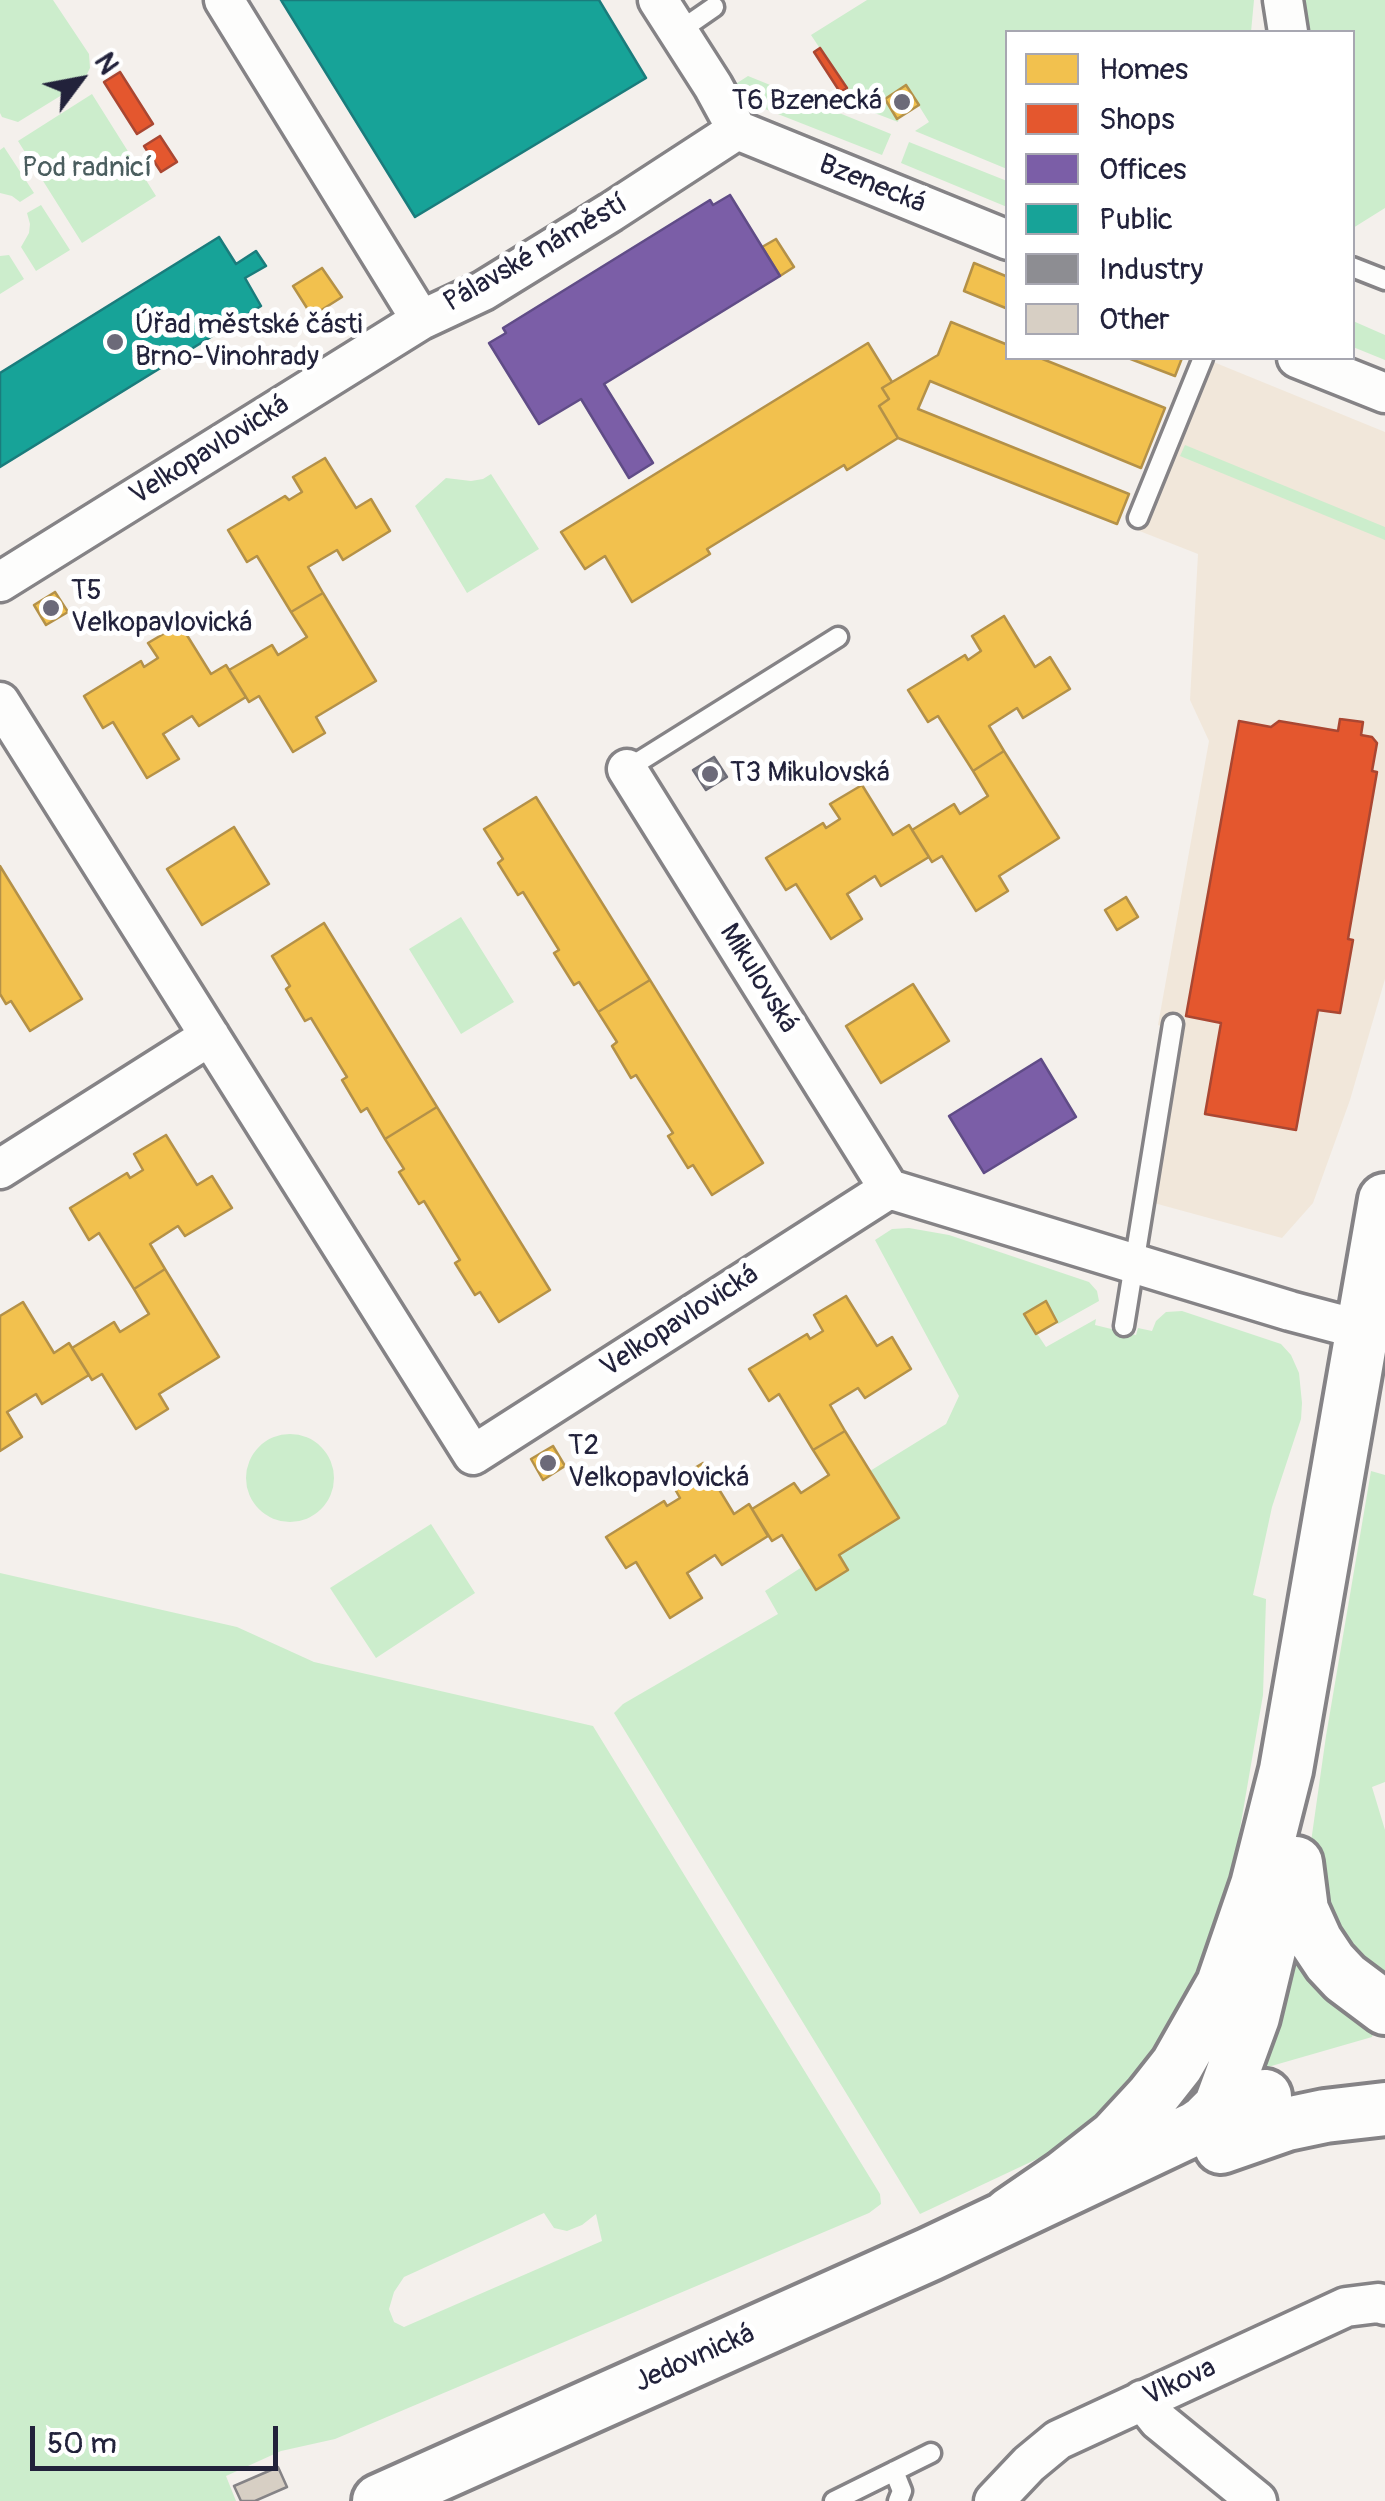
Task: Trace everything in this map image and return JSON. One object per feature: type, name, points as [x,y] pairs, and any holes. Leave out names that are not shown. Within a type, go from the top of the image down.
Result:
[{"type":"main road","points":[[1219,2109],[1218,2072],[1211,2054],[1223,1984],[1256,1885],[1286,1770],[1385,1200]]},
{"type":"main road","points":[[1286,1770],[1302,1910],[1330,1962],[1385,2008]]},
{"type":"main road","points":[[1219,2109],[1253,2017],[1278,1917],[1286,1770]]},
{"type":"main road","points":[[1010,2214],[1116,2137],[1177,2065],[1223,1984]]},
{"type":"main road","name":"Jedovnická","points":[[379,2501],[930,2254],[1219,2109],[1385,2080]]},
{"type":"main road","name":"Jedovnická","points":[[1010,2214],[1172,2165],[1287,2124],[1385,2109]]},
{"type":"street","points":[[658,0],[737,130]]},
{"type":"street","points":[[1283,0],[1288,30]]},
{"type":"street","name":"Pálavské náměstí","points":[[236,6],[421,320],[483,290],[737,130]]},
{"type":"street","name":"Bzenecká","points":[[737,130],[1005,239]]},
{"type":"street","name":"Velkopavlovická","points":[[0,582],[421,320]]},
{"type":"street","points":[[1302,360],[1385,393]]},
{"type":"street","name":"Velkopavlovická","points":[[0,702],[474,1455],[889,1189]]},
{"type":"street","name":"Mikulovská","points":[[627,769],[889,1189]]},
{"type":"street","points":[[0,1169],[210,1036]]},
{"type":"street","points":[[889,1189],[1290,1312],[1362,1330]]},
{"type":"street","name":"Vlkova","points":[[994,2501],[1058,2440],[1346,2307],[1385,2305]]},
{"type":"street","points":[[1142,2400],[1158,2420],[1257,2501]]},
{"type":"lane","points":[[678,32],[714,7]]},
{"type":"lane","points":[[1355,267],[1385,280]]},
{"type":"lane","points":[[1138,518],[1203,360]]},
{"type":"lane","points":[[627,769],[838,637]]},
{"type":"lane","points":[[1124,1326],[1174,1024]]},
{"type":"lane","points":[[834,2501],[931,2453]]},
{"type":"lane","points":[[894,2471],[902,2491],[898,2501]]},
{"type":"shaded area","points":[[1211,361],[1385,432],[1385,979],[1350,1100],[1313,1203],[1282,1238],[1154,1203],[1183,1035],[1158,1025],[1209,741],[1190,700],[1198,554],[1137,530]]},
{"type":"green space","name":"Pod radnicí","points":[[0,0],[53,0],[89,54],[90,68],[83,82],[18,122],[0,113]]},
{"type":"green space","points":[[867,0],[1254,0],[1251,30],[1005,30],[1005,168],[915,131],[929,122],[906,85],[898,122],[859,107],[811,35]]},
{"type":"green space","points":[[1302,0],[1385,0],[1385,208],[1355,227],[1355,30],[1308,30]]},
{"type":"green space","points":[[748,76],[891,134],[882,155],[760,107],[734,85]]},
{"type":"green space","name":"Pod radnicí","points":[[92,94],[156,196],[82,243],[18,141]]},
{"type":"green space","points":[[909,142],[1005,180],[1005,206],[901,163]]},
{"type":"green space","name":"Pod radnicí","points":[[4,147],[34,193],[20,202],[0,193],[0,150]]},
{"type":"green space","name":"Pod radnicí","points":[[41,205],[70,250],[36,271],[21,247],[29,233],[27,213]]},
{"type":"green space","name":"Pod radnicí","points":[[9,255],[24,279],[0,294],[0,256]]},
{"type":"green space","points":[[1355,322],[1385,335],[1385,360],[1355,348]]},
{"type":"green space","points":[[1185,445],[1385,527],[1385,540],[1180,456]]},
{"type":"green space","points":[[491,474],[539,549],[467,593],[415,506],[446,478],[471,481]]},
{"type":"green space","points":[[461,917],[514,1002],[461,1034],[409,949]]},
{"type":"green space","points":[[892,1229],[949,1235],[1089,1282],[1099,1301],[1058,1324],[1045,1302],[1024,1314],[1046,1347],[1096,1319],[1095,1325],[1136,1335],[1138,1328],[1152,1331],[1166,1312],[1182,1311],[1281,1344],[1299,1373],[1302,1403],[1301,1419],[1272,1507],[1253,1595],[1266,1599],[1263,1695],[1222,1933],[1193,2011],[1103,2128],[920,2214],[614,1713],[623,1704],[778,1614],[765,1591],[802,1567],[817,1590],[848,1570],[839,1555],[899,1518],[870,1471],[946,1424],[959,1396],[875,1240]]},
{"type":"green space","points":[[290,1434],[315,1441],[327,1453],[334,1478],[327,1503],[315,1515],[290,1522],[265,1515],[253,1503],[246,1478],[253,1453],[265,1441]]},
{"type":"green space","points":[[1371,1471],[1385,1475],[1385,1782],[1372,1787],[1385,1830],[1385,1992],[1331,1939],[1310,1849]]},
{"type":"green space","points":[[431,1524],[475,1593],[376,1658],[330,1588]]},
{"type":"green space","points":[[0,1573],[237,1627],[314,1662],[593,1726],[880,2194],[881,2204],[869,2213],[335,2439],[281,2451],[226,2476],[236,2501],[0,2501]],"holes":[[[544,2213],[554,2228],[567,2231],[596,2214],[602,2241],[404,2327],[394,2322],[389,2309],[404,2277]]]},
{"type":"green space","points":[[1294,1951],[1373,2033],[1372,2037],[1261,2069]]},
{"type":"building: Homes","name":"T6 Bzenecká","points":[[906,85],[919,105],[897,119],[885,99]]},
{"type":"building: Homes","points":[[776,239],[794,267],[780,276],[762,247]]},
{"type":"building: Homes","points":[[974,263],[1005,276],[1005,308],[964,291]]},
{"type":"building: Homes","points":[[322,268],[342,297],[312,316],[293,286]]},
{"type":"building: Homes","points":[[951,322],[1005,344],[1005,360],[1045,360],[1165,408],[1141,468],[930,381],[918,409],[1129,494],[1117,524],[898,438],[879,406],[889,399],[882,388],[938,355]]},
{"type":"building: Homes","points":[[868,343],[892,382],[882,388],[889,399],[879,406],[898,438],[847,470],[844,465],[707,549],[710,554],[632,602],[605,556],[585,569],[561,532]]},
{"type":"building: Homes","points":[[1133,360],[1181,360],[1175,376]]},
{"type":"building: Homes","points":[[325,458],[356,508],[371,499],[390,531],[343,560],[337,550],[308,567],[323,593],[291,612],[257,556],[247,562],[228,530],[285,496],[289,500],[302,492],[293,477]]},
{"type":"building: Homes","name":"T5 Velkopavlovická","points":[[55,592],[68,612],[46,625],[34,605]]},
{"type":"building: Homes","points":[[323,593],[376,681],[316,717],[325,733],[293,752],[259,696],[249,702],[229,670],[272,645],[278,655],[307,637],[291,612]]},
{"type":"building: Homes","points":[[1004,616],[1035,667],[1050,657],[1070,689],[1023,718],[1017,708],[989,726],[1004,751],[973,771],[938,716],[928,722],[908,690],[965,655],[968,660],[981,651],[972,636]]},
{"type":"building: Homes","points":[[180,624],[211,674],[226,665],[246,697],[199,726],[192,716],[163,734],[179,759],[147,778],[113,722],[103,728],[84,696],[141,661],[144,667],[158,658],[148,643]]},
{"type":"building: Homes","points":[[1004,751],[1059,838],[999,876],[1008,891],[976,911],[942,856],[932,862],[912,830],[954,804],[960,814],[988,796],[973,771]]},
{"type":"building: Homes","points":[[862,785],[893,835],[909,825],[929,857],[881,886],[875,876],[847,894],[862,919],[831,939],[796,884],[786,890],[766,858],[823,823],[826,828],[840,819],[830,804]]},
{"type":"building: Homes","points":[[536,797],[650,980],[598,1012],[579,982],[574,985],[554,953],[559,950],[523,892],[518,895],[498,863],[503,859],[484,829]]},
{"type":"building: Homes","points":[[234,827],[269,884],[202,925],[167,869]]},
{"type":"building: Homes","points":[[0,866],[82,999],[30,1031],[11,1001],[6,1004],[0,994]]},
{"type":"building: Homes","points":[[1126,897],[1138,917],[1117,930],[1105,910]]},
{"type":"building: Homes","points":[[324,923],[437,1107],[385,1139],[367,1108],[361,1112],[342,1080],[347,1077],[311,1018],[305,1021],[272,956]]},
{"type":"building: Homes","points":[[650,980],[763,1163],[712,1195],[693,1165],[688,1168],[668,1136],[673,1133],[636,1075],[631,1078],[612,1046],[617,1042],[598,1012]]},
{"type":"building: Homes","points":[[913,984],[949,1041],[881,1083],[846,1026]]},
{"type":"building: Homes","points":[[437,1107],[550,1290],[499,1322],[480,1292],[475,1295],[455,1263],[460,1260],[424,1201],[419,1204],[399,1172],[404,1169],[385,1139]]},
{"type":"building: Homes","points":[[166,1135],[197,1185],[212,1176],[232,1208],[185,1236],[178,1226],[150,1244],[165,1269],[134,1289],[99,1233],[89,1240],[70,1208],[127,1173],[130,1178],[143,1170],[134,1154]]},
{"type":"building: Homes","points":[[165,1269],[219,1357],[159,1394],[168,1409],[136,1429],[102,1374],[92,1380],[72,1348],[114,1322],[120,1332],[149,1314],[134,1289]]},
{"type":"building: Homes","points":[[846,1296],[877,1346],[892,1337],[911,1369],[865,1398],[858,1388],[830,1405],[845,1431],[813,1450],[779,1394],[769,1401],[749,1369],[807,1334],[810,1339],[823,1331],[814,1315]]},
{"type":"building: Homes","points":[[1046,1301],[1057,1322],[1036,1334],[1024,1314]]},
{"type":"building: Homes","points":[[23,1302],[54,1353],[69,1343],[89,1375],[42,1404],[36,1394],[7,1412],[22,1437],[0,1451],[0,1316]]},
{"type":"building: Homes","points":[[845,1431],[899,1518],[839,1555],[848,1570],[816,1590],[782,1535],[772,1541],[752,1509],[794,1483],[801,1493],[829,1475],[813,1450]]},
{"type":"building: Homes","name":"T2 Velkopavlovická","points":[[553,1446],[565,1466],[543,1480],[531,1459]]},
{"type":"building: Homes","points":[[703,1463],[734,1514],[749,1504],[768,1536],[722,1565],[715,1555],[687,1573],[702,1598],[670,1618],[636,1562],[626,1568],[606,1537],[664,1501],[667,1506],[680,1498],[671,1482]]},
{"type":"building: Shops","points":[[820,48],[847,88],[840,92],[814,52]]},
{"type":"building: Shops","points":[[120,72],[153,124],[137,134],[104,82]]},
{"type":"building: Shops","points":[[160,136],[177,162],[161,172],[144,146]]},
{"type":"building: Shops","points":[[1340,719],[1363,722],[1361,735],[1372,737],[1377,743],[1372,771],[1377,772],[1348,939],[1353,940],[1340,1013],[1318,1010],[1296,1130],[1205,1114],[1221,1023],[1186,1016],[1239,721],[1271,727],[1279,721],[1338,731]]},
{"type":"building: Offices","points":[[730,195],[780,276],[604,384],[653,463],[629,478],[581,399],[539,424],[489,343],[506,333],[503,328],[710,200],[713,205]]},
{"type":"building: Offices","points":[[1041,1059],[1076,1117],[984,1173],[949,1116]]},
{"type":"building: Public","points":[[281,0],[599,0],[646,78],[415,217]]},
{"type":"building: Public","points":[[219,237],[236,264],[256,251],[266,266],[245,278],[261,306],[0,467],[0,373]]},
{"type":"building: Industry","name":"T3 Mikulovská","points":[[714,757],[727,777],[706,790],[693,770]]},
{"type":"building: Other","points":[[278,2467],[287,2487],[255,2501],[241,2501],[234,2486]]},
{"type":"place","name":"T6 Bzenecká","points":[[902,102]]},
{"type":"place","name":"Úřad městské části Brno-Vinohrady","points":[[115,342]]},
{"type":"place","name":"T5 Velkopavlovická","points":[[51,608]]},
{"type":"place","name":"T3 Mikulovská","points":[[710,774]]},
{"type":"place","name":"T2 Velkopavlovická","points":[[548,1463]]}]
